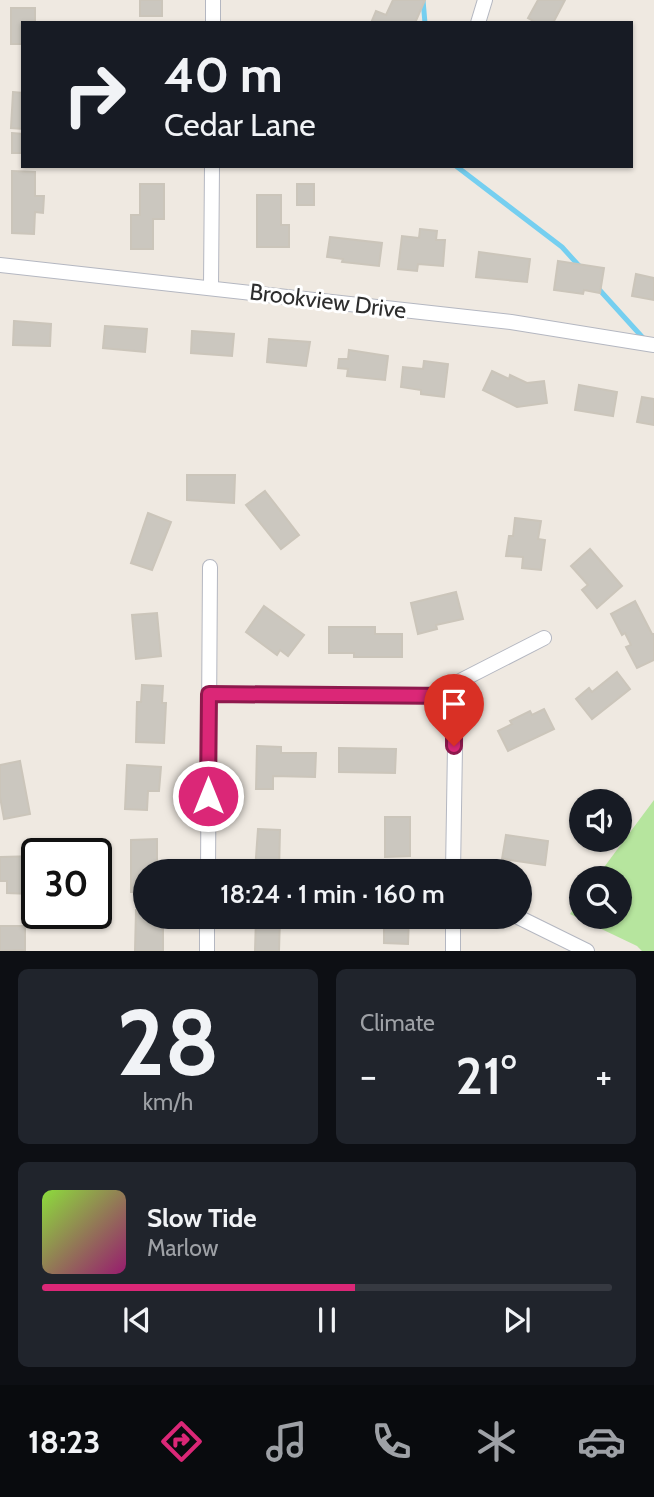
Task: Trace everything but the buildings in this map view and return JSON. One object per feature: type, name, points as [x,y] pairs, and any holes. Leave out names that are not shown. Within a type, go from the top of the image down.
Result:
[{"type":"street","points":[[213,0],[213,21]]},
{"type":"street","points":[[479,21],[485,0]]},
{"type":"street","points":[[211,287],[212,168]]},
{"type":"street","name":"Brookview Drive","points":[[0,264],[511,321],[654,345]]},
{"type":"street","points":[[208,859],[210,567]]},
{"type":"street","points":[[453,859],[456,683],[544,638]]},
{"type":"street","points":[[209,694],[454,696]]},
{"type":"street","points":[[532,924],[586,951]]},
{"type":"street","points":[[207,929],[207,951]]},
{"type":"street","points":[[453,929],[453,951]]},
{"type":"green space","points":[[654,800],[654,951],[642,951],[601,929],[632,929],[632,866],[605,866],[615,852],[632,852],[632,830]]},
{"type":"waterway","points":[[423,0],[425,21]]},
{"type":"waterway","points":[[459,168],[562,247],[581,268]]},
{"type":"waterway","points":[[596,286],[644,339]]},
{"type":"route","points":[[208,796],[209,694],[454,696],[454,746]]}]
